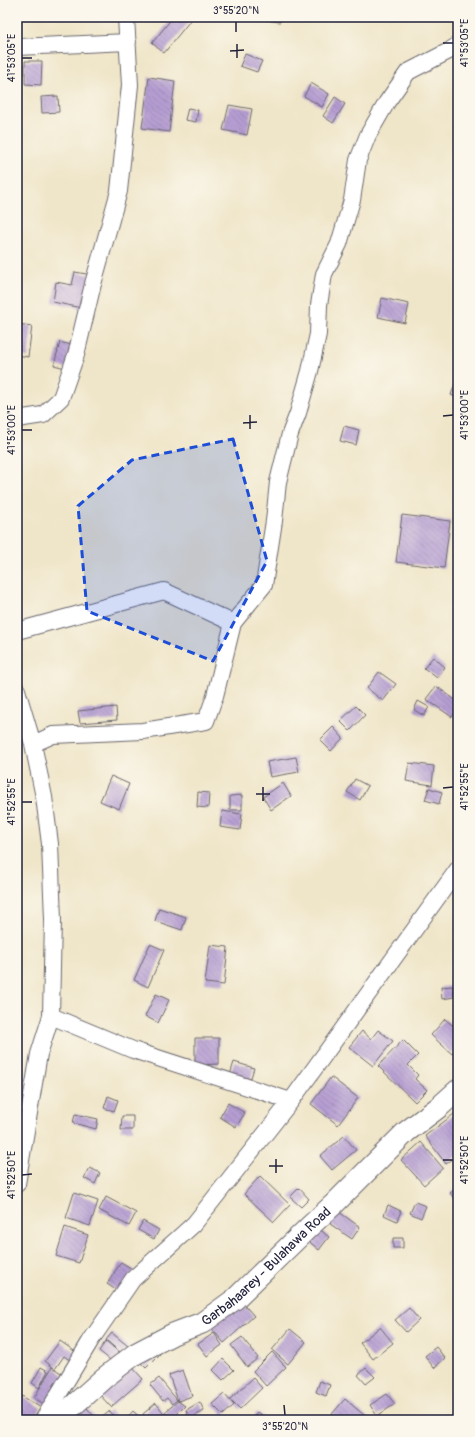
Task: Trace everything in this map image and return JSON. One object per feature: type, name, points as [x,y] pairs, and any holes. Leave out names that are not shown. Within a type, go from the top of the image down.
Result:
[{"type":"main road","name":"Garbahaarey - Bulahawa Road","points":[[57,1420],[98,1383],[135,1354],[173,1334],[202,1323],[235,1300],[406,1132],[439,1107],[458,1090]]},
{"type":"street","points":[[17,419],[43,415],[61,398],[76,355],[93,284],[119,192],[130,86],[126,17]]},
{"type":"street","points":[[17,48],[128,42]]},
{"type":"street","points":[[33,744],[53,735],[143,731],[206,721],[215,696],[233,623],[264,585],[278,482],[290,434],[298,413],[310,371],[318,334],[319,305],[324,274],[339,244],[352,200],[358,160],[368,134],[386,102],[408,72],[458,45]]},
{"type":"street","points":[[17,631],[164,591],[233,623]]},
{"type":"street","points":[[17,690],[33,744],[44,797],[50,844],[53,919],[51,1016],[39,1054],[17,1184]]},
{"type":"street","points":[[43,1420],[91,1340],[133,1279],[194,1224],[291,1101],[458,869]]},
{"type":"street","points":[[51,1016],[132,1050],[291,1101]]},
{"type":"highlighted area","points":[[233,439],[267,561],[213,661],[87,611],[78,506],[132,460]]},
{"type":"building","points":[[173,17],[193,17],[164,53],[152,43]]},
{"type":"building","points":[[267,17],[281,17],[280,22],[266,20]]},
{"type":"building","points":[[245,54],[262,61],[257,72],[240,66]]},
{"type":"building","points":[[25,61],[42,61],[41,85],[25,84]]},
{"type":"building","points":[[149,77],[175,81],[169,132],[142,128]]},
{"type":"building","points":[[311,83],[329,94],[322,107],[304,96]]},
{"type":"building","points":[[58,96],[59,112],[42,113],[41,97]]},
{"type":"building","points":[[335,97],[345,104],[333,123],[323,116]]},
{"type":"building","points":[[229,105],[252,109],[247,135],[223,130]]},
{"type":"building","points":[[188,108],[198,110],[196,122],[185,120]]},
{"type":"building","points":[[75,272],[92,275],[86,309],[53,302],[56,282],[72,285]]},
{"type":"building","points":[[382,298],[409,304],[405,323],[378,317]]},
{"type":"building","points":[[17,324],[32,326],[28,357],[17,355]]},
{"type":"building","points":[[60,342],[75,346],[69,369],[54,365]]},
{"type":"building","points":[[458,376],[458,398],[451,395]]},
{"type":"building","points":[[344,426],[359,430],[356,445],[340,441]]},
{"type":"building","points":[[402,515],[450,521],[444,568],[396,562]]},
{"type":"building","points":[[433,657],[445,667],[437,678],[424,668]]},
{"type":"building","points":[[379,672],[396,684],[383,701],[367,688]]},
{"type":"building","points":[[436,686],[458,702],[458,708],[452,717],[426,699]]},
{"type":"building","points":[[418,701],[429,707],[424,716],[414,710]]},
{"type":"building","points":[[356,706],[365,715],[350,731],[340,721]]},
{"type":"building","points":[[116,707],[117,720],[80,723],[78,711]]},
{"type":"building","points":[[333,727],[343,738],[331,751],[320,740]]},
{"type":"building","points":[[296,757],[299,772],[270,777],[267,762]]},
{"type":"building","points":[[409,763],[434,766],[432,785],[406,781]]},
{"type":"building","points":[[111,776],[129,784],[119,809],[100,801]]},
{"type":"building","points":[[355,779],[368,786],[360,800],[347,792]]},
{"type":"building","points":[[283,783],[291,796],[271,810],[263,797]]},
{"type":"building","points":[[429,788],[442,792],[439,804],[425,800]]},
{"type":"building","points":[[198,792],[209,793],[208,808],[197,807]]},
{"type":"building","points":[[242,795],[242,810],[230,810],[230,796]]},
{"type":"building","points":[[222,811],[242,814],[240,830],[220,827]]},
{"type":"building","points":[[159,908],[186,917],[182,930],[155,921]]},
{"type":"building","points":[[150,944],[164,950],[148,987],[134,980]]},
{"type":"building","points":[[210,945],[228,947],[224,985],[205,983]]},
{"type":"building","points":[[453,986],[454,997],[442,999],[441,987]]},
{"type":"building","points":[[156,994],[169,1000],[158,1023],[145,1016]]},
{"type":"building","points":[[445,1019],[458,1030],[458,1047],[452,1054],[431,1035]]},
{"type":"building","points":[[378,1030],[393,1041],[373,1066],[349,1047],[362,1031],[371,1039]]},
{"type":"building","points":[[195,1038],[219,1038],[219,1064],[195,1065]]},
{"type":"building","points":[[403,1040],[418,1055],[408,1065],[418,1075],[415,1079],[427,1090],[415,1102],[378,1066]]},
{"type":"building","points":[[234,1062],[254,1068],[250,1081],[230,1075]]},
{"type":"building","points":[[331,1077],[358,1098],[338,1125],[311,1104]]},
{"type":"building","points":[[108,1096],[118,1100],[114,1111],[104,1108]]},
{"type":"building","points":[[228,1103],[245,1113],[236,1127],[220,1117]]},
{"type":"building","points":[[458,1111],[458,1155],[446,1164],[425,1136]]},
{"type":"building","points":[[75,1114],[98,1119],[96,1129],[73,1123]]},
{"type":"building","points":[[122,1116],[133,1116],[133,1130],[121,1130]]},
{"type":"building","points":[[344,1136],[356,1150],[332,1170],[320,1156]]},
{"type":"building","points":[[421,1142],[443,1168],[424,1185],[401,1160]]},
{"type":"building","points":[[90,1168],[100,1173],[95,1184],[84,1178]]},
{"type":"building","points":[[260,1176],[290,1205],[274,1222],[244,1194]]},
{"type":"building","points":[[458,1187],[458,1203],[450,1193]]},
{"type":"building","points":[[299,1188],[309,1199],[301,1207],[290,1197]]},
{"type":"building","points":[[74,1193],[98,1201],[90,1226],[66,1218]]},
{"type":"building","points":[[106,1197],[136,1213],[129,1226],[99,1210]]},
{"type":"building","points":[[415,1202],[426,1206],[421,1218],[410,1213]]},
{"type":"building","points":[[388,1205],[401,1211],[397,1221],[384,1215]]},
{"type":"building","points":[[339,1212],[360,1227],[352,1239],[330,1224]]},
{"type":"building","points":[[143,1221],[159,1230],[154,1239],[138,1230]]},
{"type":"building","points":[[315,1225],[329,1237],[319,1250],[305,1238]]},
{"type":"building","points":[[65,1227],[88,1235],[79,1263],[56,1256]]},
{"type":"building","points":[[393,1238],[403,1238],[403,1248],[393,1248]]},
{"type":"building","points":[[121,1262],[134,1270],[119,1292],[107,1284]]},
{"type":"building","points":[[241,1301],[254,1316],[224,1343],[211,1328]]},
{"type":"building","points":[[409,1308],[419,1320],[406,1332],[395,1320]]},
{"type":"building","points":[[380,1327],[393,1343],[373,1359],[360,1343]]},
{"type":"building","points":[[290,1329],[306,1342],[288,1364],[272,1350]]},
{"type":"building","points":[[112,1333],[128,1346],[122,1354],[106,1340]]},
{"type":"building","points":[[214,1333],[222,1345],[207,1356],[198,1344]]},
{"type":"building","points":[[242,1337],[258,1358],[247,1367],[231,1345]]},
{"type":"building","points":[[60,1341],[77,1353],[71,1361],[64,1356],[55,1369],[45,1361]]},
{"type":"building","points":[[106,1341],[121,1354],[114,1363],[99,1351]]},
{"type":"building","points":[[152,1346],[160,1354],[146,1368],[138,1360]]},
{"type":"building","points":[[436,1347],[445,1358],[434,1368],[425,1356]]},
{"type":"building","points":[[272,1352],[286,1367],[266,1386],[253,1371]]},
{"type":"building","points":[[223,1359],[234,1370],[223,1380],[213,1370]]},
{"type":"building","points":[[131,1366],[143,1379],[111,1407],[99,1394]]},
{"type":"building","points":[[41,1367],[48,1371],[39,1388],[32,1383]]},
{"type":"building","points":[[52,1367],[64,1375],[47,1406],[34,1398]]},
{"type":"building","points":[[366,1368],[375,1377],[366,1384],[358,1375]]},
{"type":"building","points":[[183,1370],[192,1396],[178,1401],[169,1375]]},
{"type":"building","points":[[159,1378],[177,1400],[172,1404],[167,1398],[163,1401],[150,1385]]},
{"type":"building","points":[[253,1378],[262,1388],[240,1409],[230,1399]]},
{"type":"building","points":[[320,1381],[330,1385],[326,1396],[316,1392]]},
{"type":"building","points":[[224,1394],[234,1405],[223,1415],[212,1404]]},
{"type":"building","points":[[387,1394],[395,1404],[377,1416],[370,1405]]},
{"type":"building","points":[[22,1396],[41,1408],[34,1420],[17,1420],[17,1404]]},
{"type":"building","points":[[345,1399],[370,1420],[339,1420],[332,1414]]},
{"type":"building","points":[[178,1401],[185,1406],[171,1420],[163,1420],[169,1414],[167,1415],[165,1412]]},
{"type":"building","points":[[200,1402],[204,1411],[189,1419],[186,1410]]},
{"type":"building","points":[[83,1403],[97,1420],[78,1420],[72,1413]]},
{"type":"building","points":[[156,1403],[166,1416],[161,1420],[148,1420],[143,1414]]},
{"type":"building","points":[[110,1411],[117,1420],[102,1420],[101,1418]]},
{"type":"building","points":[[133,1411],[143,1420],[125,1420]]},
{"type":"building","points":[[257,1412],[268,1420],[251,1420]]}]
